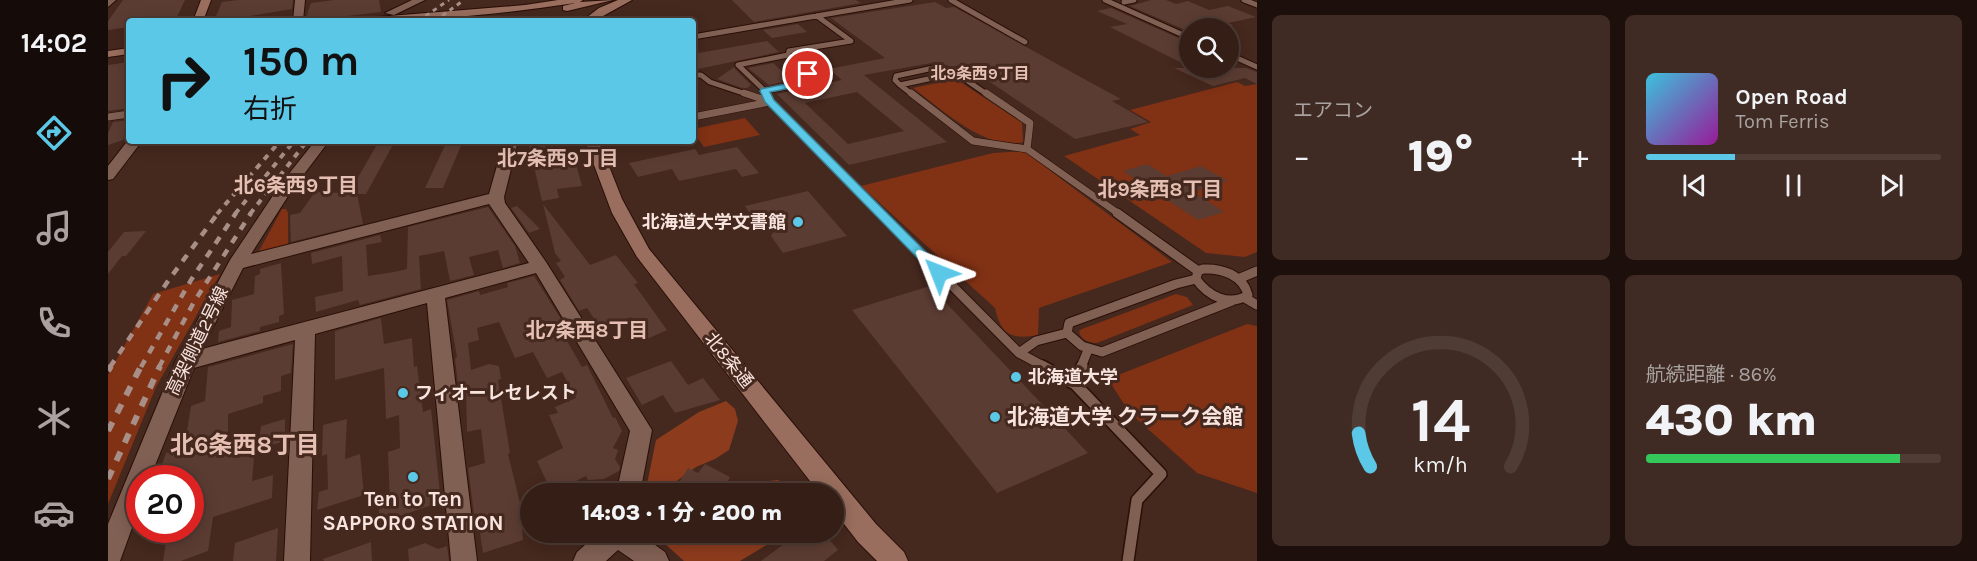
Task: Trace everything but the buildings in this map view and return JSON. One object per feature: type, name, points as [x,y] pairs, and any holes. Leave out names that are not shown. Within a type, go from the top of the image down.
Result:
[{"type":"street","points":[[108,4],[111,0]]},
{"type":"street","points":[[199,18],[206,0]]},
{"type":"street","points":[[298,18],[300,0]]},
{"type":"street","points":[[389,0],[390,16]]},
{"type":"street","points":[[390,16],[420,0]]},
{"type":"street","points":[[380,18],[544,11],[578,0]]},
{"type":"street","points":[[474,18],[544,11],[608,0]]},
{"type":"street","points":[[591,18],[603,10],[627,0]]},
{"type":"street","points":[[108,54],[126,51]]},
{"type":"street","points":[[108,60],[126,57]]},
{"type":"street","points":[[108,176],[133,144]]},
{"type":"street","name":"高架側道2号線","points":[[108,559],[149,446],[185,362],[236,264],[282,191],[320,144]]},
{"type":"street","points":[[510,144],[496,197],[497,203],[540,266],[641,430],[630,483]]},
{"type":"street","name":"北8条通","points":[[593,144],[614,203],[626,229],[643,253],[867,533],[895,561]]},
{"type":"street","points":[[236,264],[496,197]]},
{"type":"street","points":[[185,362],[540,266]]},
{"type":"street","points":[[435,294],[465,561]]},
{"type":"street","points":[[297,561],[305,330]]},
{"type":"street","points":[[586,561],[608,543]]},
{"type":"street","points":[[631,543],[656,561]]},
{"type":"lane","points":[[696,36],[910,0]]},
{"type":"lane","points":[[951,0],[1025,42]]},
{"type":"lane","points":[[1105,0],[1179,33]]},
{"type":"lane","points":[[1124,2],[1134,0]]},
{"type":"lane","points":[[1244,0],[1257,5]]},
{"type":"lane","points":[[817,16],[851,41],[789,51],[788,55],[738,65],[765,91],[770,102],[1019,353],[1075,384],[1161,474],[1137,500],[1128,561]]},
{"type":"lane","points":[[765,91],[804,83],[808,74],[788,55]]},
{"type":"lane","points":[[1239,59],[1257,67]]},
{"type":"lane","points":[[1027,149],[1030,123],[956,73],[900,85],[973,141],[1027,149],[1197,275],[1209,293],[1232,300]]},
{"type":"lane","points":[[696,75],[770,102]]},
{"type":"lane","points":[[696,116],[770,102]]},
{"type":"lane","points":[[108,117],[126,114]]},
{"type":"lane","points":[[1067,333],[1069,323],[1216,270],[1238,279],[1248,292],[1245,298]]},
{"type":"lane","points":[[1238,279],[1257,271]]},
{"type":"lane","points":[[1067,333],[1075,342],[1088,350],[1102,352],[1232,300],[1245,298],[1257,305]]},
{"type":"lane","points":[[1019,353],[1036,341],[1067,333]]},
{"type":"lane","points":[[1075,384],[1088,350]]},
{"type":"shaded area","points":[[956,79],[1022,123],[1023,142],[994,141],[979,135],[950,117],[913,88]]},
{"type":"shaded area","points":[[1237,82],[1245,86],[1257,84],[1257,252],[1245,257],[1206,253],[1064,156],[1140,135],[1130,129],[1151,122],[1130,110]]},
{"type":"shaded area","points":[[745,118],[760,135],[704,147],[696,136],[696,128]]},
{"type":"shaded area","points":[[1024,151],[1172,262],[1039,308],[1038,335],[1021,337],[1004,330],[995,308],[861,186],[993,153]]},
{"type":"shaded area","points":[[282,209],[286,209],[288,213],[288,246],[266,252],[259,251]]},
{"type":"shaded area","points":[[220,274],[156,387],[108,504],[108,375],[153,294]]},
{"type":"shaded area","points":[[1176,294],[1187,297],[1193,305],[1097,343],[1085,340],[1080,334],[1079,331],[1082,329]]},
{"type":"shaded area","points":[[1247,324],[1257,326],[1257,493],[1197,473],[1129,412],[1108,379]]},
{"type":"shaded area","points":[[726,401],[735,409],[738,421],[729,450],[696,467],[674,483],[647,483],[656,440],[699,412]]},
{"type":"shaded area","points":[[778,480],[784,483],[758,483]]},
{"type":"shaded area","points":[[664,543],[770,543],[740,561],[684,561]]},
{"type":"railway","points":[[422,18],[449,0]]},
{"type":"railway","points":[[439,18],[464,0]]},
{"type":"railway","points":[[217,214],[277,144]]},
{"type":"railway","points":[[235,214],[292,144]]},
{"type":"railway","points":[[250,214],[305,144]]},
{"type":"railway","points":[[110,367],[168,281],[218,213]]},
{"type":"railway","points":[[141,367],[191,280],[236,213]]},
{"type":"railway","points":[[159,367],[194,302],[251,213]]},
{"type":"railway","points":[[108,371],[111,366]]},
{"type":"railway","points":[[108,431],[141,366]]},
{"type":"railway","points":[[108,479],[160,366]]},
{"type":"place","name":"北海道大学文書館","points":[[798,222]]},
{"type":"place","name":"北海道大学","points":[[1016,377]]},
{"type":"place","name":"フィオーレセレスト","points":[[403,393]]},
{"type":"place","name":"北海道大学 クラーク会館","points":[[995,417]]},
{"type":"place","name":"Ten to Ten SAPPORO STATION","points":[[413,477]]},
{"type":"district","name":"北9条西9丁目","points":[[980,73]]},
{"type":"district","name":"北7条西9丁目","points":[[558,158]]},
{"type":"district","name":"北6条西9丁目","points":[[296,185]]},
{"type":"district","name":"北9条西8丁目","points":[[1160,189]]},
{"type":"district","name":"北7条西8丁目","points":[[587,330]]},
{"type":"district","name":"北6条西8丁目","points":[[245,445]]},
{"type":"route","points":[[808,74],[804,83],[765,91],[770,102],[939,273]]}]
